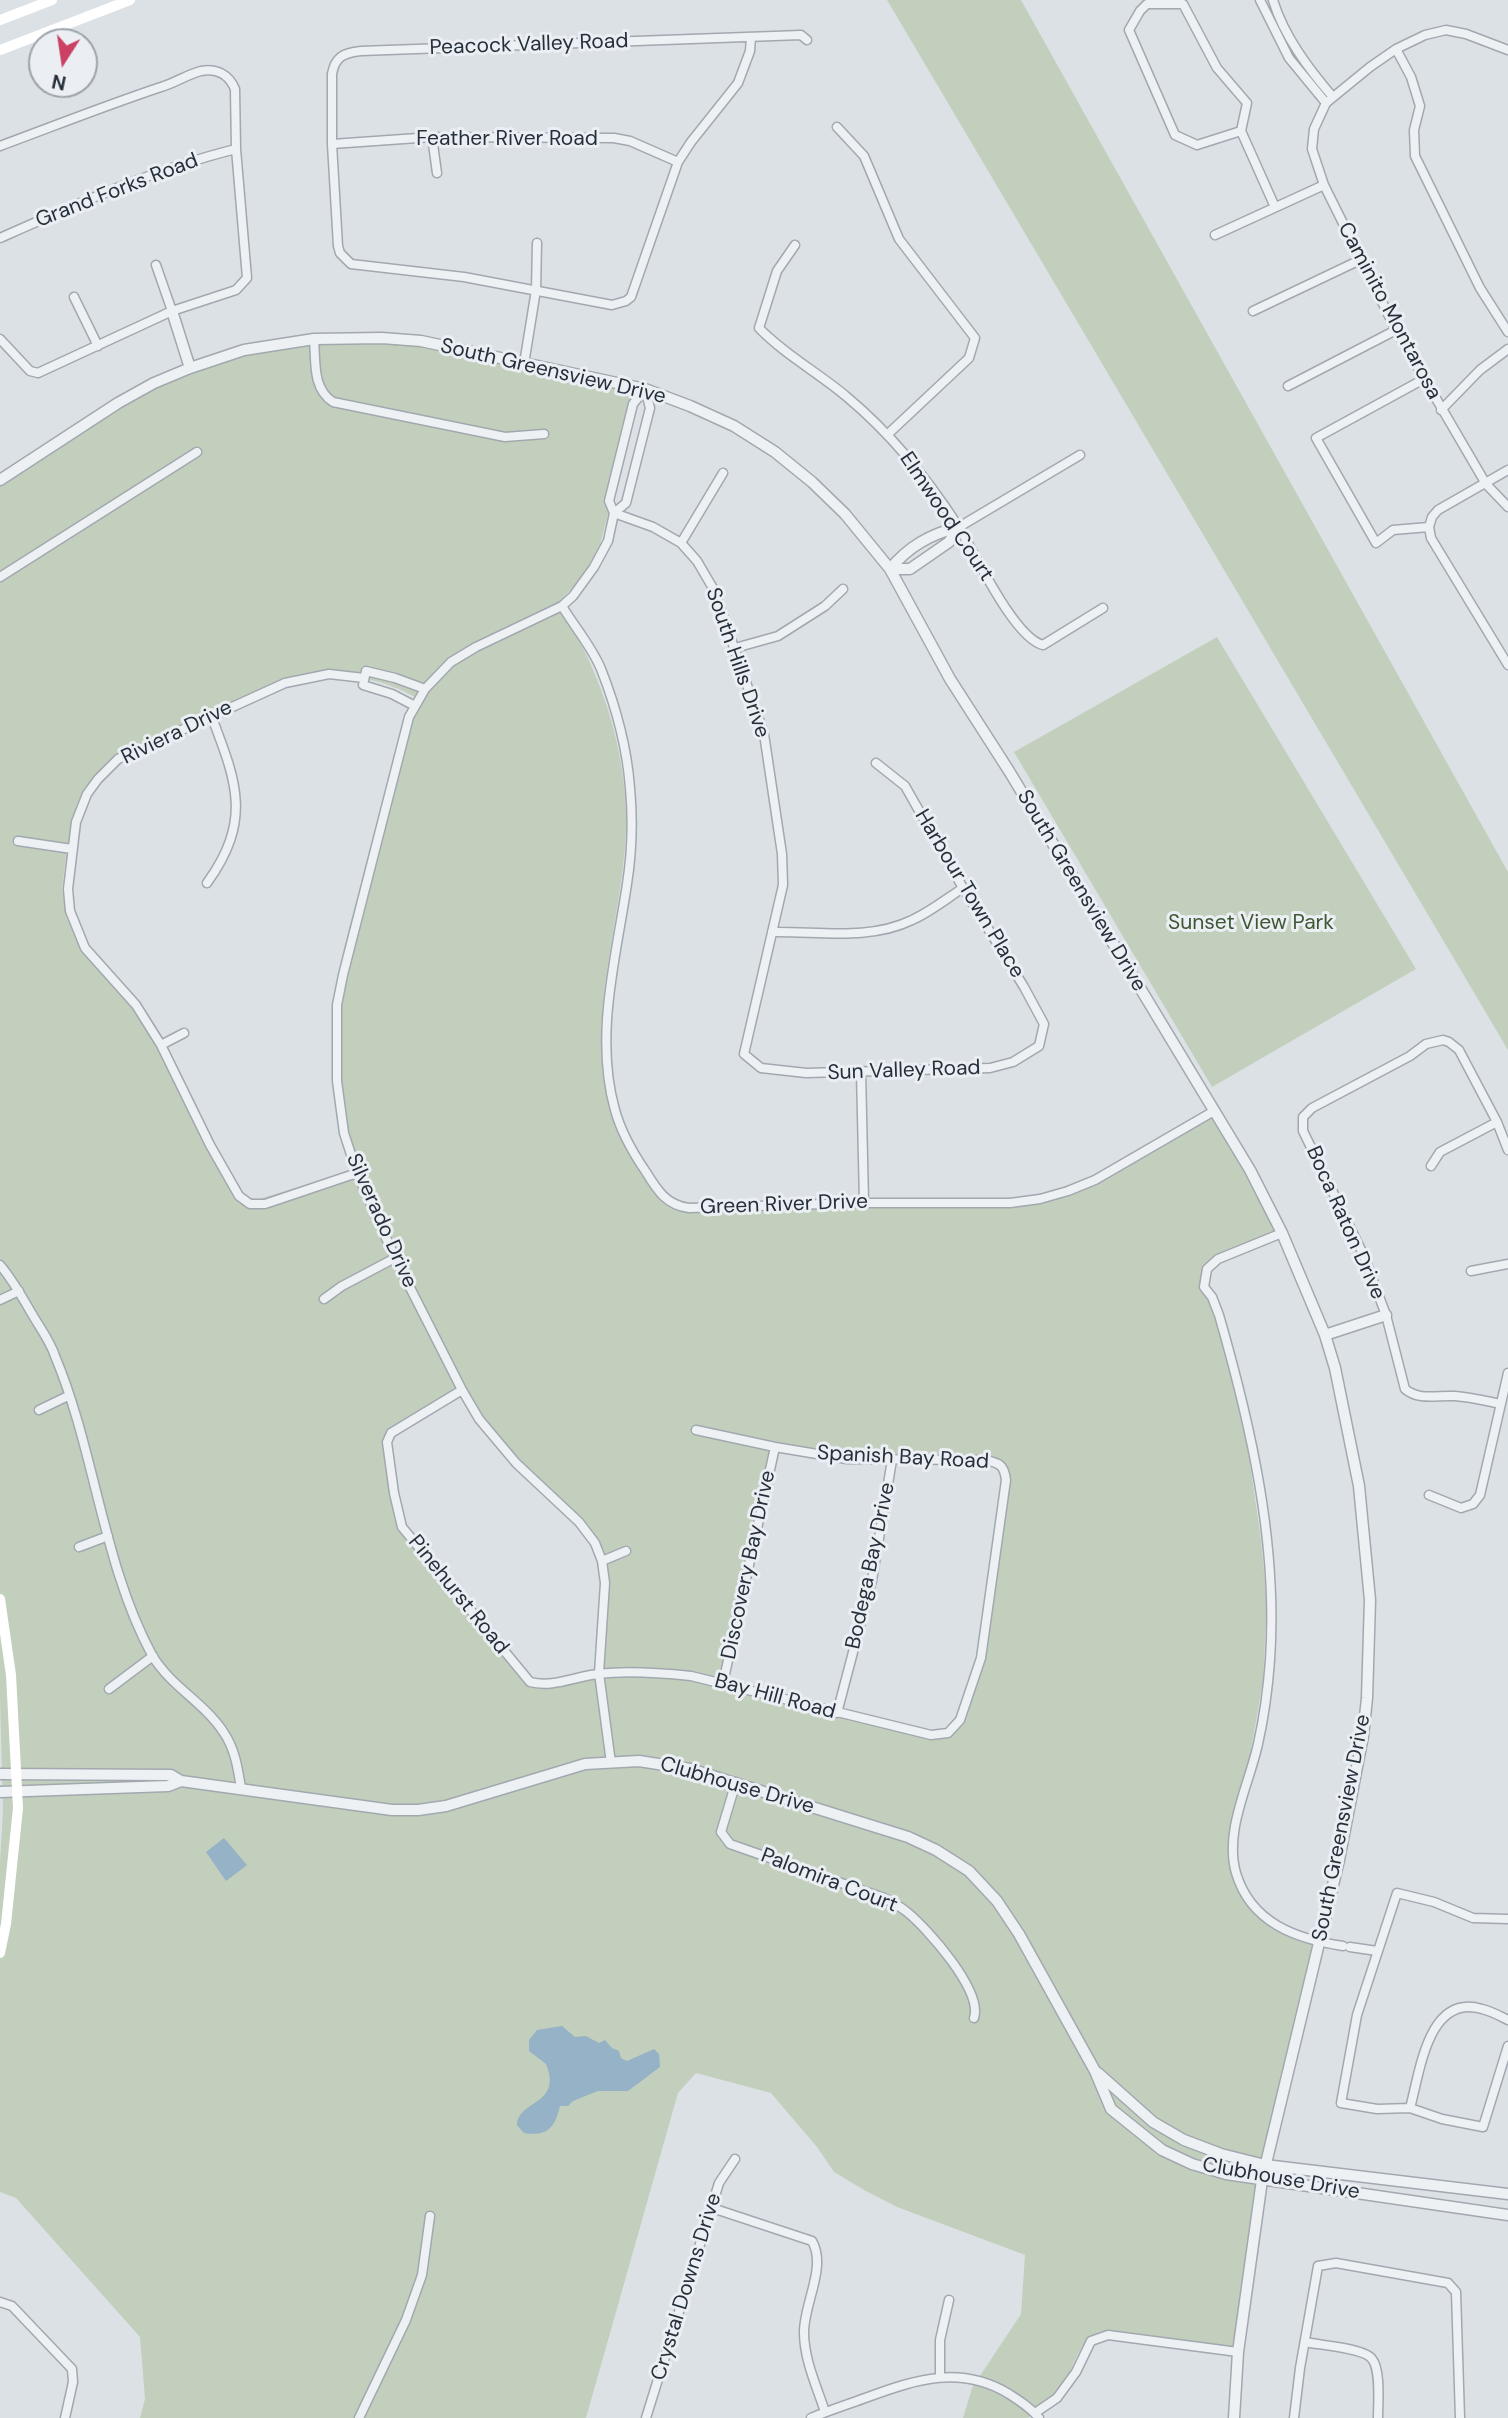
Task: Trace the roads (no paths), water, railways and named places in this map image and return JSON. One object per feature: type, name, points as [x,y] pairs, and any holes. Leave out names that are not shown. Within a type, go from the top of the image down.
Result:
[{"type":"main road","points":[[0,20],[52,0]]},
{"type":"main road","points":[[0,50],[130,0]]},
{"type":"main road","points":[[0,1599],[11,1675],[18,1793],[15,1851],[0,1953]]},
{"type":"street","points":[[1260,0],[1289,58],[1329,99]]},
{"type":"street","points":[[1273,0],[1279,19],[1329,99]]},
{"type":"street","points":[[1241,131],[1197,145],[1175,135],[1129,30],[1147,4],[1184,4],[1217,68],[1247,103],[1241,131],[1275,207]]},
{"type":"street","points":[[1329,99],[1396,49],[1425,35],[1446,30],[1466,34],[1508,50]]},
{"type":"street","name":"Peacock Valley Road","points":[[332,144],[334,63],[352,52],[801,35],[807,40]]},
{"type":"street","points":[[332,144],[338,246],[340,253],[351,264],[417,270],[612,305],[631,297],[678,162],[738,83],[750,51],[751,37]]},
{"type":"street","points":[[1396,49],[1411,76],[1420,106],[1415,130],[1415,156],[1480,288],[1508,332]]},
{"type":"street","points":[[0,146],[170,85],[201,71],[222,73],[232,80],[235,89],[236,149],[247,278],[236,290],[172,311],[38,373],[30,372],[0,339]]},
{"type":"street","name":"Caminito Montarosa","points":[[1329,99],[1317,121],[1312,144],[1315,162],[1324,185],[1360,261],[1441,410],[1486,484],[1508,507]]},
{"type":"street","points":[[837,127],[864,156],[899,239],[975,338],[969,358],[888,434]]},
{"type":"street","points":[[432,137],[437,173]]},
{"type":"street","name":"Feather River Road","points":[[332,144],[432,137],[614,138],[630,141],[678,162]]},
{"type":"street","name":"Grand Forks Road","points":[[0,238],[61,211],[196,159],[236,149]]},
{"type":"street","points":[[1215,235],[1324,185]]},
{"type":"street","points":[[524,364],[536,290],[537,243]]},
{"type":"street","name":"Elmwood Court","points":[[795,245],[777,271],[759,328],[782,349],[846,396],[888,434],[959,527],[1022,631],[1038,644],[1049,644],[1103,608]]},
{"type":"street","points":[[1253,311],[1360,261]]},
{"type":"street","points":[[156,265],[190,368]]},
{"type":"street","points":[[74,297],[98,346]]},
{"type":"street","points":[[1288,386],[1396,330]]},
{"type":"street","name":"South Greensview Drive","points":[[0,480],[118,402],[190,368],[244,350],[314,339],[382,338],[421,341],[645,390],[712,415],[775,452],[829,497],[890,569],[950,679],[1009,771],[1250,1170],[1282,1233],[1325,1335],[1335,1368],[1359,1486],[1370,1600],[1363,1736],[1339,1860],[1262,2180],[1238,2352],[1234,2418]]},
{"type":"street","points":[[314,339],[317,381],[322,394],[333,402],[505,437],[544,434]]},
{"type":"street","points":[[1441,410],[1480,370],[1508,349]]},
{"type":"street","points":[[1424,379],[1316,438],[1376,543],[1394,530],[1429,527]]},
{"type":"street","name":"Silverado Drive","points":[[614,513],[626,503],[640,449],[650,408],[645,390]]},
{"type":"street","name":"Silverado Drive","points":[[611,1763],[599,1674],[605,1583],[602,1560],[595,1543],[579,1522],[516,1463],[479,1419],[461,1390],[395,1258],[357,1172],[344,1133],[336,1049],[337,1005],[342,975],[403,741],[415,706],[440,672],[463,654],[562,606],[573,596],[594,567],[608,541],[614,513],[609,501],[633,404],[645,390]]},
{"type":"street","points":[[0,577],[197,452]]},
{"type":"street","points":[[890,569],[901,556],[934,533],[959,527],[1080,455]]},
{"type":"street","points":[[1508,470],[1438,510],[1429,527],[1431,538],[1508,665]]},
{"type":"street","points":[[681,542],[723,473]]},
{"type":"street","name":"South Hills Drive","points":[[614,513],[653,527],[681,542],[697,561],[714,590],[764,734],[782,854],[782,885],[744,1054],[755,1065]]},
{"type":"street","points":[[890,569],[910,569],[949,542],[959,527]]},
{"type":"street","points":[[736,648],[778,636],[825,606],[843,589]]},
{"type":"street","name":"Green River Drive","points":[[562,606],[601,668],[619,723],[629,769],[632,841],[608,998],[607,1064],[615,1112],[632,1150],[661,1194],[670,1202],[682,1207],[864,1202],[1010,1203],[1059,1194],[1094,1180],[1214,1111]]},
{"type":"street","name":"Riviera Drive","points":[[357,1172],[265,1204],[250,1204],[239,1196],[161,1045],[136,1004],[85,948],[70,911],[68,889],[72,849],[76,822],[87,794],[118,759],[211,715],[285,683],[329,674],[364,678],[366,671],[425,689]]},
{"type":"street","points":[[364,678],[363,685],[392,694],[415,706]]},
{"type":"street","points":[[207,883],[225,855],[233,832],[236,810],[232,772],[211,715]]},
{"type":"street","name":"Harbour Town Place","points":[[876,763],[905,786],[1034,1004],[1044,1024],[1042,1037]]},
{"type":"street","points":[[19,841],[72,849]]},
{"type":"street","points":[[772,932],[856,933],[884,929],[914,919],[963,888]]},
{"type":"street","points":[[161,1045],[184,1034]]},
{"type":"street","name":"Sun Valley Road","points":[[755,1065],[806,1073],[990,1068],[1013,1062],[1039,1045],[1042,1037]]},
{"type":"street","name":"Boca Raton Drive","points":[[1497,1122],[1459,1050],[1443,1040],[1426,1044],[1410,1056],[1312,1108],[1303,1118],[1303,1131],[1363,1254],[1386,1315],[1402,1383],[1408,1392],[1419,1396],[1453,1395],[1501,1404]]},
{"type":"street","points":[[861,1072],[864,1202]]},
{"type":"street","points":[[1431,1166],[1440,1152],[1497,1122],[1508,1150]]},
{"type":"street","points":[[1282,1233],[1218,1259],[1207,1269],[1204,1287],[1212,1297],[1219,1315],[1251,1439],[1271,1588],[1266,1703],[1233,1835],[1235,1868],[1242,1888],[1262,1916],[1281,1930],[1319,1943],[1377,1951]]},
{"type":"street","points":[[324,1299],[342,1286],[395,1258]]},
{"type":"street","points":[[1471,1271],[1508,1264]]},
{"type":"street","points":[[0,1265],[55,1354],[82,1435],[124,1588],[153,1656],[173,1681],[225,1734],[236,1759],[241,1788]]},
{"type":"street","points":[[0,1300],[19,1292]]},
{"type":"street","points":[[1325,1335],[1386,1315]]},
{"type":"street","points":[[1429,1495],[1461,1508],[1473,1504],[1480,1494],[1508,1373]]},
{"type":"street","name":"Pinehurst Road","points":[[461,1390],[391,1433],[387,1442],[402,1528],[530,1682],[543,1686],[599,1674]]},
{"type":"street","points":[[39,1410],[68,1396]]},
{"type":"street","name":"Spanish Bay Road","points":[[696,1430],[847,1459],[985,1460],[998,1462],[1004,1468],[1006,1480],[981,1658],[960,1720],[948,1733]]},
{"type":"street","name":"Discovery Bay Drive","points":[[723,1683],[775,1447]]},
{"type":"street","name":"Bodega Bay Drive","points":[[837,1713],[872,1580],[892,1460]]},
{"type":"street","points":[[79,1547],[108,1536]]},
{"type":"street","points":[[602,1560],[626,1551]]},
{"type":"street","points":[[109,1689],[153,1656]]},
{"type":"street","name":"Bay Hill Road","points":[[599,1674],[659,1672],[691,1676],[931,1735],[948,1733]]},
{"type":"street","name":"Clubhouse Drive","points":[[0,1774],[171,1775],[181,1781],[392,1810],[446,1807],[585,1764],[639,1761],[667,1763],[736,1782],[908,1837],[936,1850],[969,1871],[997,1901],[1019,1934],[1095,2071],[1111,2109],[1162,2150],[1192,2164],[1226,2174],[1508,2215]]},
{"type":"street","name":"Clubhouse Drive","points":[[0,1792],[168,1786],[181,1781]]},
{"type":"street","name":"Palomira Court","points":[[736,1782],[721,1832],[730,1844],[859,1889],[905,1910],[931,1935],[961,1976],[975,2003],[974,2018]]},
{"type":"street","points":[[1508,1919],[1473,1918],[1434,1902],[1397,1893],[1357,2015],[1341,2103],[1377,2109],[1410,2108],[1442,2119],[1483,2127],[1508,2046]]},
{"type":"street","points":[[1410,2108],[1430,2035],[1448,2013],[1466,2007],[1481,2008],[1508,2020]]},
{"type":"street","name":"Clubhouse Drive","points":[[1095,2071],[1153,2122],[1184,2140],[1222,2154],[1265,2165],[1508,2194]]},
{"type":"street","name":"Crystal Downs Drive","points":[[646,2418],[719,2183],[734,2159]]},
{"type":"street","points":[[712,2208],[802,2236],[812,2241],[816,2248],[818,2259],[805,2318],[804,2338],[808,2362],[825,2412]]},
{"type":"street","points":[[359,2418],[414,2298],[422,2274],[430,2216]]},
{"type":"street","points":[[1294,2418],[1318,2266],[1336,2263],[1448,2283],[1455,2291],[1460,2418]]},
{"type":"street","points":[[940,2376],[940,2340],[950,2300]]},
{"type":"street","points":[[0,2302],[12,2306],[72,2369],[72,2393],[65,2418]]},
{"type":"street","points":[[811,2418],[909,2382],[940,2376],[967,2378],[993,2386],[1015,2398],[1037,2416],[1058,2399],[1076,2372],[1087,2345],[1100,2336],[1238,2352]]},
{"type":"street","points":[[1305,2342],[1361,2351],[1371,2356],[1375,2363],[1378,2387],[1378,2418]]},
{"type":"water","points":[[224,1838],[247,1865],[226,1881],[206,1852]]},
{"type":"water","points":[[562,2026],[575,2037],[586,2036],[599,2043],[605,2040],[627,2061],[654,2049],[659,2054],[660,2067],[628,2091],[598,2091],[573,2101],[568,2106],[560,2106],[556,2120],[545,2132],[524,2133],[517,2125],[519,2117],[545,2095],[550,2077],[546,2064],[529,2051],[529,2040],[537,2030]]},
{"type":"park label","name":"Sunset View Park","points":[[1251,923]]}]
